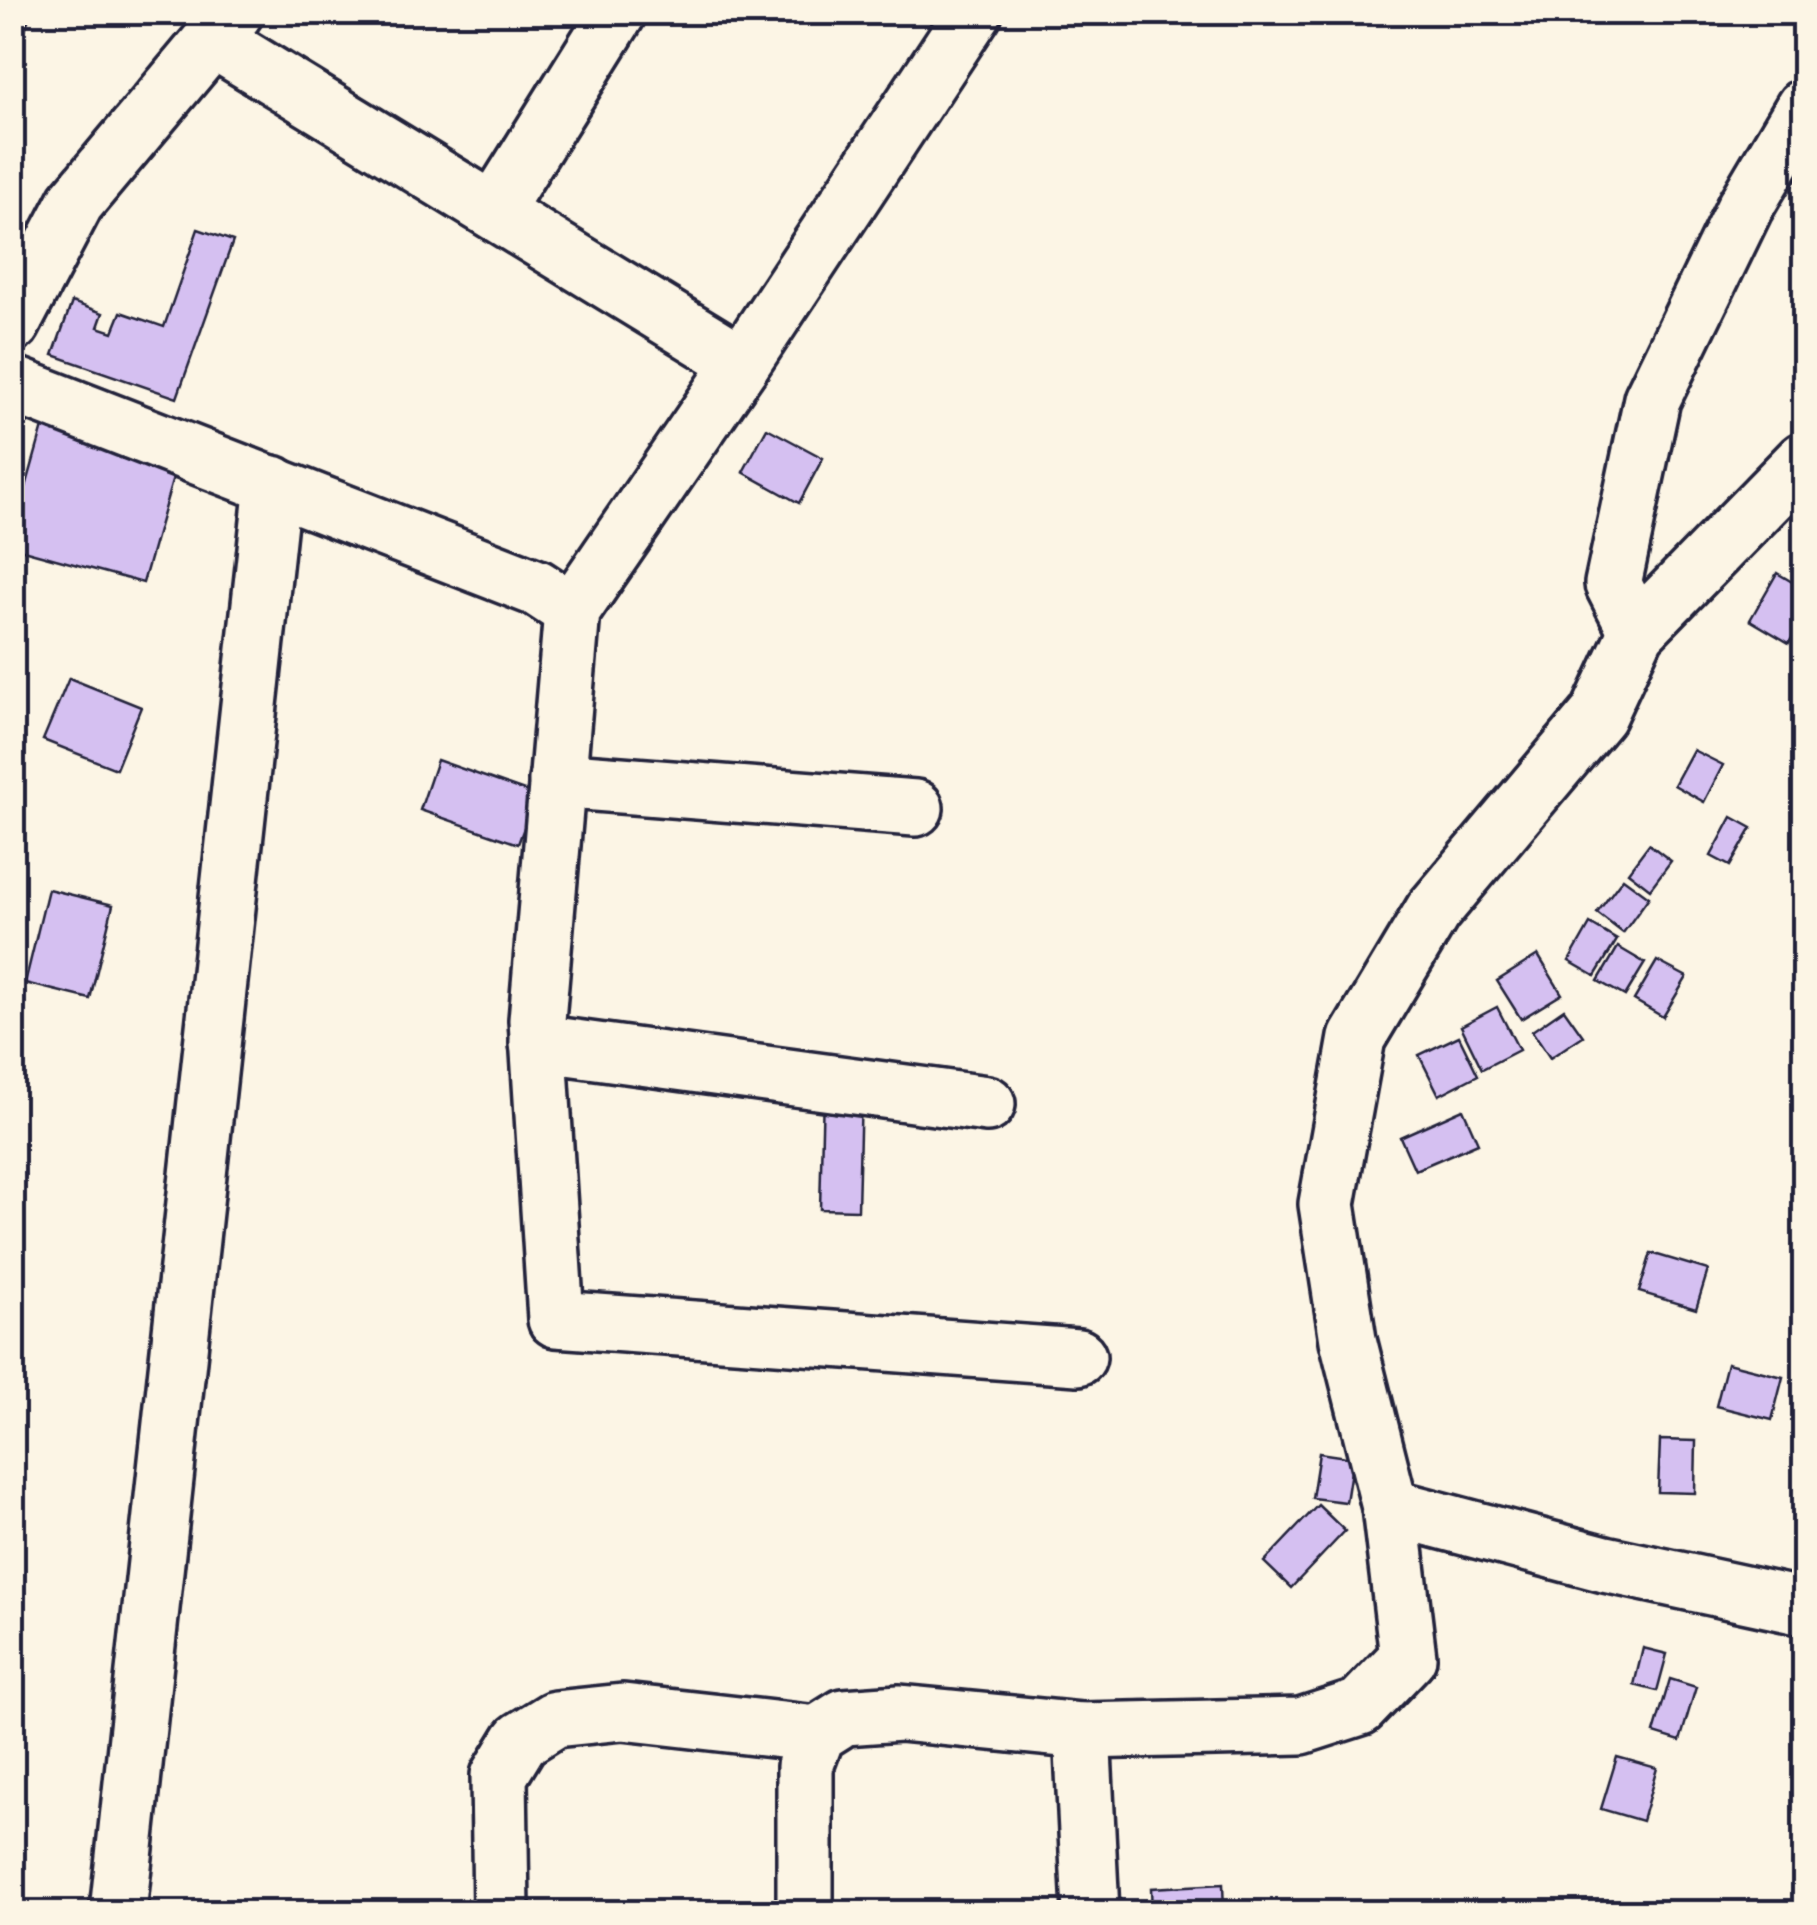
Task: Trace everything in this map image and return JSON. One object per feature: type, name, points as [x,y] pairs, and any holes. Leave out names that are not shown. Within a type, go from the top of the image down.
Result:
[{"type":"street","points":[[494,212],[618,12]]},
{"type":"street","points":[[974,12],[572,612],[538,1043],[556,1319],[1078,1358]]},
{"type":"street","points":[[12,324],[76,202],[223,26],[494,212],[742,363]]},
{"type":"street","points":[[1637,631],[1614,584],[1652,400],[1745,207],[1804,107]]},
{"type":"street","points":[[12,384],[537,588],[572,612]]},
{"type":"street","points":[[806,1912],[805,1766],[817,1734],[844,1717],[900,1713],[1082,1731],[1302,1726],[1360,1707],[1408,1657],[1390,1507],[1348,1340],[1327,1204],[1357,1038],[1433,911],[1598,715],[1637,631],[1804,460]]},
{"type":"street","points":[[118,1912],[273,484]]},
{"type":"street","points":[[557,780],[915,808]]},
{"type":"street","points":[[538,1043],[987,1104]]},
{"type":"street","points":[[1390,1507],[1606,1564],[1804,1607]]},
{"type":"street","points":[[501,1912],[499,1776],[521,1740],[554,1720],[624,1712],[817,1734]]},
{"type":"street","points":[[1082,1731],[1091,1912]]},
{"type":"building","points":[[12,12],[31,12],[15,59],[12,59]]},
{"type":"building","points":[[198,229],[233,241],[177,398],[53,355],[72,302],[103,313],[98,327],[113,332],[121,312],[164,327]]},
{"type":"building","points":[[46,416],[180,453],[143,583],[12,547]]},
{"type":"building","points":[[767,428],[823,458],[799,503],[743,472]]},
{"type":"building","points":[[1777,573],[1804,589],[1804,618],[1789,643],[1750,620]]},
{"type":"building","points":[[69,678],[141,707],[116,769],[43,740]]},
{"type":"building","points":[[1693,750],[1723,765],[1704,802],[1674,785]]},
{"type":"building","points":[[437,760],[536,795],[518,844],[420,810]]},
{"type":"building","points":[[1732,817],[1752,828],[1730,866],[1711,856]]},
{"type":"building","points":[[1649,844],[1671,861],[1650,889],[1628,872]]},
{"type":"building","points":[[1623,878],[1649,897],[1623,933],[1597,913]]},
{"type":"building","points":[[48,889],[113,905],[90,999],[25,983]]},
{"type":"building","points":[[1590,924],[1617,940],[1595,976],[1569,961]]},
{"type":"building","points":[[1618,947],[1645,963],[1625,996],[1598,981]]},
{"type":"building","points":[[1538,955],[1562,994],[1521,1019],[1497,981]]},
{"type":"building","points":[[1657,961],[1687,977],[1663,1017],[1634,1000]]},
{"type":"building","points":[[1497,1007],[1519,1050],[1482,1069],[1461,1026]]},
{"type":"building","points":[[1564,1009],[1583,1036],[1550,1058],[1532,1031]]},
{"type":"building","points":[[1459,1036],[1478,1075],[1439,1095],[1419,1055]]},
{"type":"building","points":[[823,1091],[861,1092],[858,1210],[820,1209]]},
{"type":"building","points":[[1463,1109],[1478,1143],[1415,1170],[1400,1137]]},
{"type":"building","points":[[1651,1253],[1708,1270],[1696,1309],[1639,1292]]},
{"type":"building","points":[[1727,1363],[1783,1377],[1772,1420],[1716,1406]]},
{"type":"building","points":[[1660,1440],[1696,1441],[1695,1493],[1658,1492]]},
{"type":"building","points":[[1319,1453],[1353,1458],[1346,1502],[1312,1498]]},
{"type":"building","points":[[1318,1505],[1345,1531],[1291,1588],[1264,1562]]},
{"type":"building","points":[[1643,1648],[1667,1654],[1657,1691],[1634,1685]]},
{"type":"building","points":[[1670,1679],[1696,1687],[1680,1741],[1654,1733]]},
{"type":"building","points":[[1617,1757],[1657,1768],[1642,1821],[1601,1809]]},
{"type":"building","points":[[1223,1884],[1224,1912],[1152,1912],[1151,1888]]}]
